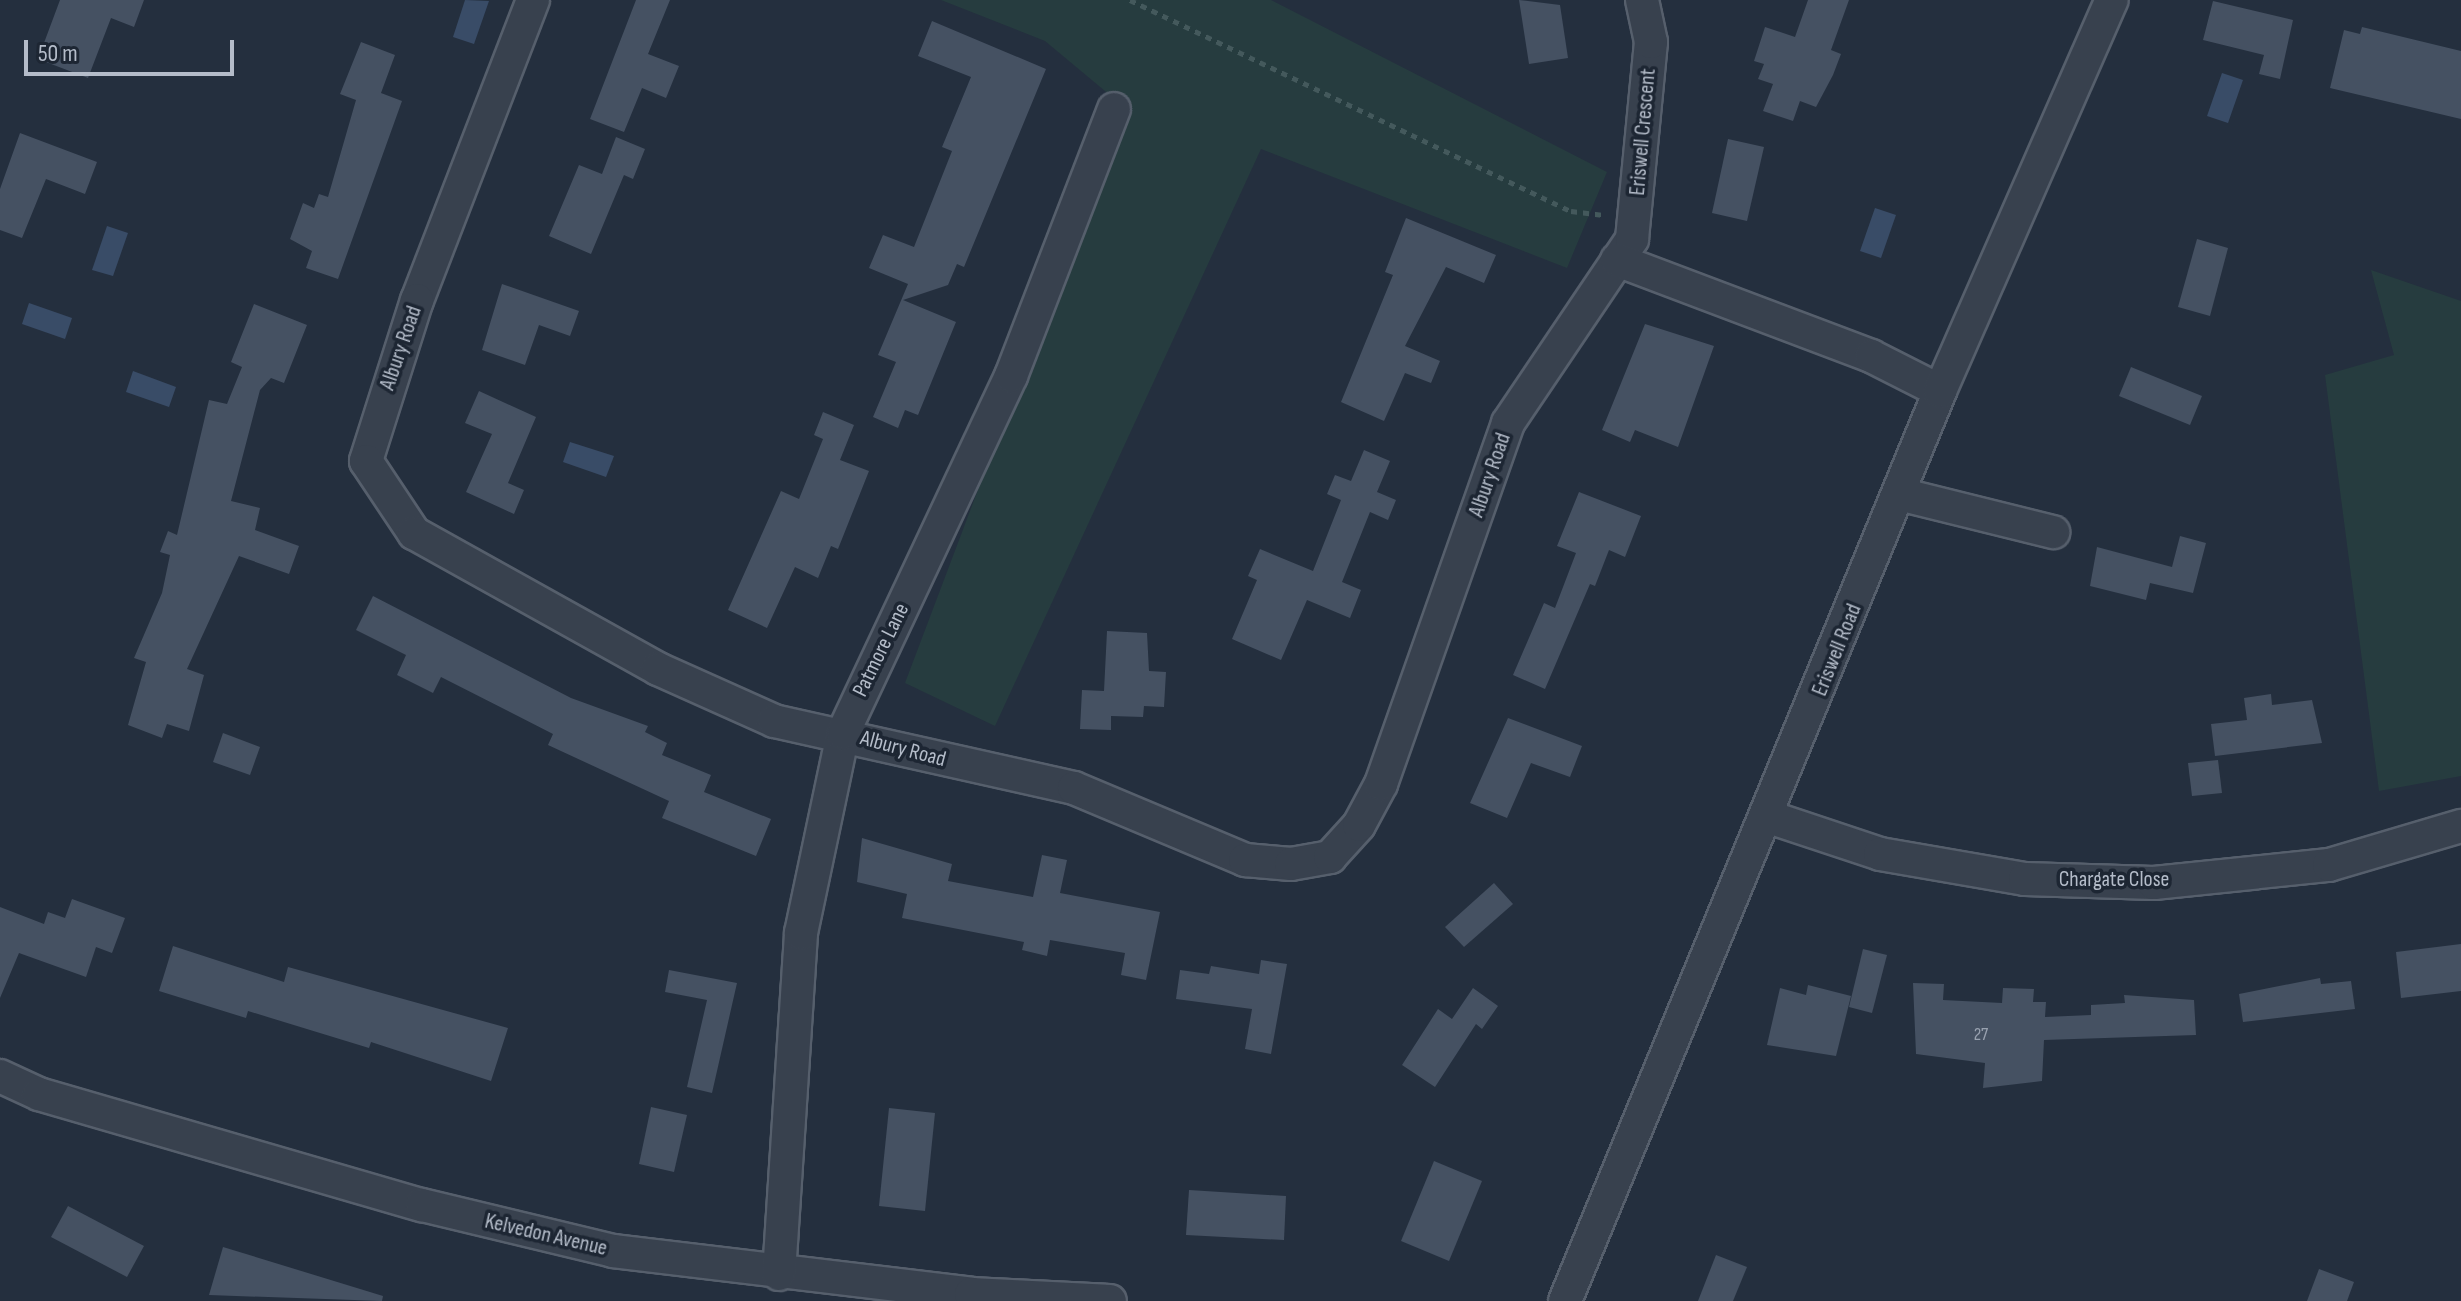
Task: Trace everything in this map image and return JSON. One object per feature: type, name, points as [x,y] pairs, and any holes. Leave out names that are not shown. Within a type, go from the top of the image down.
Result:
[{"type":"street","name":"Albury Road","points":[[533,0],[426,273],[366,461],[414,533],[719,698],[774,721],[843,733],[1074,788],[1245,860],[1330,857],[1381,784],[1508,423],[1617,260]]},
{"type":"street","name":"Eriswell Crescent","points":[[1617,260],[1632,239],[1635,219],[1651,42],[1642,0]]},
{"type":"street","name":"Eriswell Road","points":[[1565,1301],[1769,817],[1940,391],[2112,0]]},
{"type":"street","name":"Patmore Lane","points":[[779,1274],[801,933],[843,733],[1001,400],[1114,109]]},
{"type":"street","points":[[1617,260],[1871,356],[1940,391]]},
{"type":"street","points":[[1899,494],[2053,532]]},
{"type":"street","name":"Chargate Close","points":[[1769,817],[1880,854],[2025,879],[2154,883],[2329,865],[2461,826]]},
{"type":"street","name":"Kelvedon Avenue","points":[[0,1076],[39,1094],[506,1226],[660,1260],[779,1274],[1110,1301]]},
{"type":"path","points":[[1130,0],[1571,211],[1635,219]]},
{"type":"green space","points":[[941,0],[1271,0],[1607,172],[1567,268],[1261,149],[995,726],[905,683],[1123,106],[1045,41]]},
{"type":"green space","points":[[2371,270],[2461,301],[2461,776],[2379,791],[2325,375],[2394,355]]},
{"type":"water","points":[[465,0],[489,1],[474,44],[453,37]]},
{"type":"water","points":[[2222,73],[2243,80],[2228,123],[2207,116]]},
{"type":"water","points":[[1875,208],[1896,215],[1881,258],[1860,251]]},
{"type":"water","points":[[107,226],[128,233],[113,276],[92,270]]},
{"type":"water","points":[[29,303],[72,318],[65,339],[22,324]]},
{"type":"water","points":[[133,371],[176,387],[169,407],[126,392]]},
{"type":"water","points":[[570,442],[614,456],[606,477],[563,462]]},
{"type":"building","points":[[60,0],[144,0],[134,27],[111,18],[88,78],[38,59]]},
{"type":"building","points":[[636,0],[670,0],[648,54],[679,66],[666,98],[642,88],[624,132],[590,119]]},
{"type":"building","points":[[1519,0],[1560,5],[1568,58],[1529,64]]},
{"type":"building","points":[[1808,0],[1849,0],[1831,50],[1841,54],[1833,75],[1816,107],[1800,101],[1793,121],[1763,111],[1773,84],[1758,79],[1764,64],[1754,61],[1765,27],[1795,37]]},
{"type":"building","points":[[2213,1],[2293,20],[2280,79],[2259,74],[2264,55],[2203,40]]},
{"type":"building","points":[[932,21],[1046,69],[964,267],[957,264],[948,285],[903,300],[956,322],[918,415],[905,410],[898,428],[873,417],[896,362],[878,355],[908,284],[869,268],[883,235],[914,247],[952,151],[942,147],[971,77],[918,56]]},
{"type":"building","points":[[2362,27],[2461,51],[2461,119],[2330,88],[2344,30],[2360,34]]},
{"type":"building","points":[[361,42],[395,55],[381,93],[402,101],[338,279],[306,268],[312,251],[290,239],[303,203],[314,208],[319,194],[328,197],[356,100],[340,94]]},
{"type":"building","points":[[20,133],[97,162],[85,194],[46,179],[22,238],[0,230],[0,189]]},
{"type":"building","points":[[616,137],[645,149],[633,179],[624,175],[591,254],[549,236],[579,165],[602,174]]},
{"type":"building","points":[[1728,139],[1764,147],[1747,221],[1712,213]]},
{"type":"building","points":[[1406,218],[1496,255],[1484,283],[1446,267],[1405,346],[1440,361],[1431,383],[1405,373],[1384,421],[1341,402],[1393,275],[1385,272]]},
{"type":"building","points":[[2197,239],[2228,248],[2210,316],[2178,307]]},
{"type":"building","points":[[502,284],[579,311],[570,336],[539,325],[525,365],[482,350]]},
{"type":"building","points":[[254,304],[307,325],[284,383],[271,378],[260,390],[231,501],[260,508],[255,530],[299,546],[289,574],[239,556],[187,669],[204,675],[189,731],[167,724],[162,738],[128,725],[146,662],[134,658],[162,593],[170,555],[160,552],[168,531],[177,535],[209,400],[227,404],[242,367],[231,362]]},
{"type":"building","points":[[1645,324],[1714,346],[1678,447],[1635,430],[1630,442],[1602,430]]},
{"type":"building","points":[[2131,367],[2202,396],[2190,425],[2119,396]]},
{"type":"building","points":[[479,391],[536,417],[508,483],[524,490],[514,514],[466,492],[492,434],[465,423]]},
{"type":"building","points":[[823,412],[854,425],[840,460],[869,471],[838,549],[831,546],[818,578],[795,567],[767,628],[728,610],[781,491],[799,499],[823,439],[814,435]]},
{"type":"building","points":[[1364,450],[1390,461],[1377,492],[1396,500],[1388,520],[1370,512],[1342,582],[1361,590],[1350,618],[1307,600],[1281,660],[1232,639],[1257,580],[1248,576],[1260,549],[1313,571],[1341,500],[1327,494],[1335,475],[1351,481]]},
{"type":"building","points":[[1579,492],[1641,516],[1625,557],[1609,550],[1595,586],[1590,584],[1545,689],[1513,675],[1544,603],[1555,608],[1576,553],[1557,546]]},
{"type":"building","points":[[2180,536],[2206,543],[2193,593],[2150,583],[2146,600],[2090,586],[2097,547],[2172,567]]},
{"type":"building","points":[[373,596],[571,698],[648,726],[645,732],[667,743],[662,755],[711,775],[704,792],[771,819],[756,856],[662,818],[669,801],[548,745],[553,734],[441,677],[433,693],[397,675],[406,655],[356,630]]},
{"type":"building","points":[[1107,631],[1147,633],[1149,671],[1166,672],[1164,707],[1144,706],[1143,717],[1111,716],[1111,730],[1080,729],[1082,690],[1104,691]]},
{"type":"building","points":[[2271,694],[2272,705],[2312,700],[2322,743],[2215,756],[2211,724],[2247,720],[2244,698]]},
{"type":"building","points":[[1508,718],[1582,746],[1570,777],[1531,763],[1507,818],[1470,803]]},
{"type":"building","points":[[223,733],[260,747],[250,775],[213,762]]},
{"type":"building","points":[[2218,760],[2222,793],[2192,796],[2188,763]]},
{"type":"building","points":[[862,838],[952,864],[948,881],[1033,897],[1042,855],[1067,860],[1060,893],[1160,912],[1146,980],[1121,975],[1125,953],[1050,940],[1047,956],[1022,950],[1024,942],[902,918],[907,894],[857,882]]},
{"type":"building","points":[[1494,883],[1513,904],[1464,947],[1445,927]]},
{"type":"building","points":[[72,899],[125,918],[112,953],[96,947],[86,977],[19,953],[0,998],[0,907],[44,924],[48,912],[65,918]]},
{"type":"building","points":[[2461,944],[2461,991],[2401,998],[2396,952]]},
{"type":"building","points":[[173,946],[284,982],[288,967],[508,1028],[491,1081],[371,1042],[369,1048],[248,1011],[246,1018],[159,991]]},
{"type":"building","points":[[1863,949],[1887,955],[1872,1013],[1849,1007]]},
{"type":"building","points":[[1261,960],[1287,964],[1271,1054],[1245,1049],[1252,1009],[1176,999],[1180,970],[1209,974],[1211,966],[1259,974]]},
{"type":"building","points":[[669,970],[737,983],[712,1093],[687,1087],[707,1000],[665,992]]},
{"type":"building","points":[[2320,978],[2321,984],[2351,981],[2355,1009],[2243,1022],[2239,994]]},
{"type":"building","points":[[1913,983],[1944,984],[1943,1000],[2002,1003],[2003,988],[2034,989],[2033,1002],[2046,1002],[2045,1017],[2091,1015],[2091,1005],[2125,1003],[2124,995],[2194,1000],[2196,1035],[2044,1040],[2042,1081],[1983,1088],[1985,1063],[1916,1054]]},
{"type":"building","points":[[1808,985],[1851,996],[1836,1056],[1767,1045],[1780,988],[1806,995]]},
{"type":"building","points":[[1473,988],[1498,1006],[1482,1029],[1476,1024],[1435,1087],[1402,1065],[1438,1009],[1452,1019]]},
{"type":"building","points":[[651,1107],[687,1115],[674,1172],[639,1164]]},
{"type":"building","points":[[889,1108],[935,1113],[925,1211],[879,1206]]},
{"type":"building","points":[[1434,1161],[1482,1181],[1449,1261],[1401,1241]]},
{"type":"building","points":[[1189,1190],[1286,1196],[1284,1240],[1186,1235]]},
{"type":"building","points":[[68,1206],[144,1246],[127,1277],[51,1237]]},
{"type":"building","points":[[223,1247],[383,1296],[382,1301],[209,1295]]},
{"type":"building","points":[[1716,1255],[1747,1267],[1733,1301],[1698,1301]]},
{"type":"building","points":[[2319,1269],[2354,1282],[2347,1301],[2307,1301]]}]
